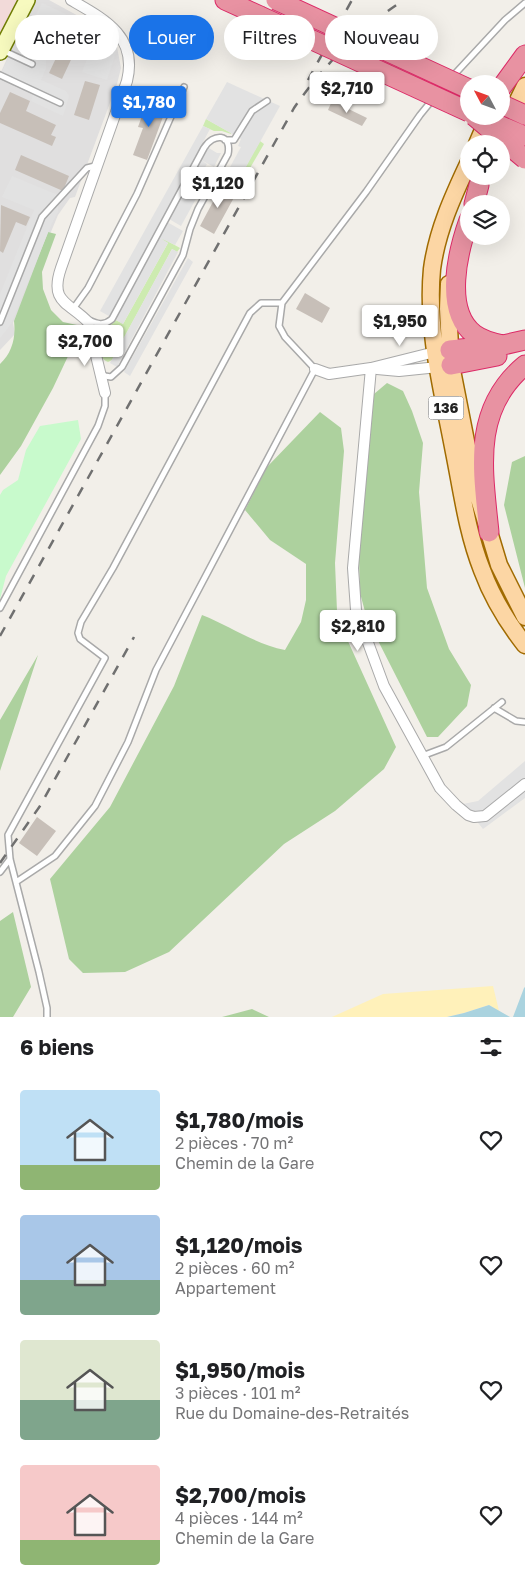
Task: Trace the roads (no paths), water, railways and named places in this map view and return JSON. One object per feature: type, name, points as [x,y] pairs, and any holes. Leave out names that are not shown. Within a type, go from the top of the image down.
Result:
[{"type":"highway","points":[[225,0],[460,108]]},
{"type":"highway","points":[[276,0],[460,85]]},
{"type":"highway","points":[[510,75],[525,55]]},
{"type":"highway","points":[[510,108],[525,115]]},
{"type":"highway","points":[[485,125],[525,159]]},
{"type":"highway","points":[[500,125],[525,136]]},
{"type":"highway","points":[[462,245],[456,274],[456,297],[462,320],[473,334],[489,342],[503,345]]},
{"type":"highway","points":[[444,358],[525,340]]},
{"type":"highway","points":[[444,358],[525,350]]},
{"type":"highway","points":[[489,532],[482,470],[487,426],[496,399],[508,382],[525,365]]},
{"type":"main road","points":[[506,75],[525,44]]},
{"type":"main road","points":[[501,135],[525,86]]},
{"type":"main road","name":"136","points":[[460,183],[443,222],[436,247],[431,291],[444,358],[470,534],[482,570],[501,610],[525,645]]},
{"type":"main road","name":"136","points":[[460,230],[451,267],[444,358],[474,482],[499,565],[525,617]]},
{"type":"street","points":[[1,51],[27,0]]},
{"type":"street","points":[[71,0],[111,25],[123,40],[130,66],[127,81],[95,166],[57,278],[58,293],[66,305],[85,318],[91,327],[105,393]]},
{"type":"street","points":[[314,369],[329,374],[444,358]]},
{"type":"street","points":[[371,368],[399,371],[444,358]]},
{"type":"street","points":[[371,368],[352,568],[356,610],[384,686],[440,788],[468,815],[474,817],[485,816],[525,784]]},
{"type":"lane","points":[[444,86],[499,26],[525,3]]},
{"type":"lane","points":[[1,51],[32,64]]},
{"type":"lane","points":[[0,75],[60,103]]},
{"type":"lane","points":[[72,310],[88,288],[138,194],[184,87]]},
{"type":"lane","points":[[16,882],[55,856],[95,806],[128,742],[156,670],[314,369],[285,337],[278,326],[282,303],[366,192],[420,115],[438,94]]},
{"type":"lane","points":[[85,318],[101,324],[112,319],[204,148],[209,141],[215,138],[220,137],[232,141],[236,138],[252,110],[267,101]]},
{"type":"lane","points":[[99,370],[105,376],[114,375],[122,367],[183,255],[195,216],[228,154],[229,146],[225,140]]},
{"type":"lane","points":[[0,322],[42,217],[87,168],[95,166]]},
{"type":"lane","points":[[47,1017],[47,1008],[39,972],[10,859],[7,840],[10,830],[105,658],[80,639],[78,633],[81,622],[113,568],[250,313],[261,303],[282,303]]},
{"type":"lane","points":[[0,608],[98,426],[104,406],[105,393]]},
{"type":"lane","points":[[422,756],[446,747],[502,702]]},
{"type":"lane","points":[[494,708],[516,721],[525,722]]},
{"type":"lane","points":[[0,872],[10,859]]},
{"type":"water","points":[[524,988],[525,1017],[513,1017]]},
{"type":"water","points":[[489,1005],[510,1017],[447,1017],[464,1013]]},
{"type":"railway","points":[[308,80],[352,0]]},
{"type":"railway","points":[[0,636],[294,108],[330,62],[344,48],[372,23],[404,0]]},
{"type":"railway","points":[[0,863],[40,806],[134,637]]}]
